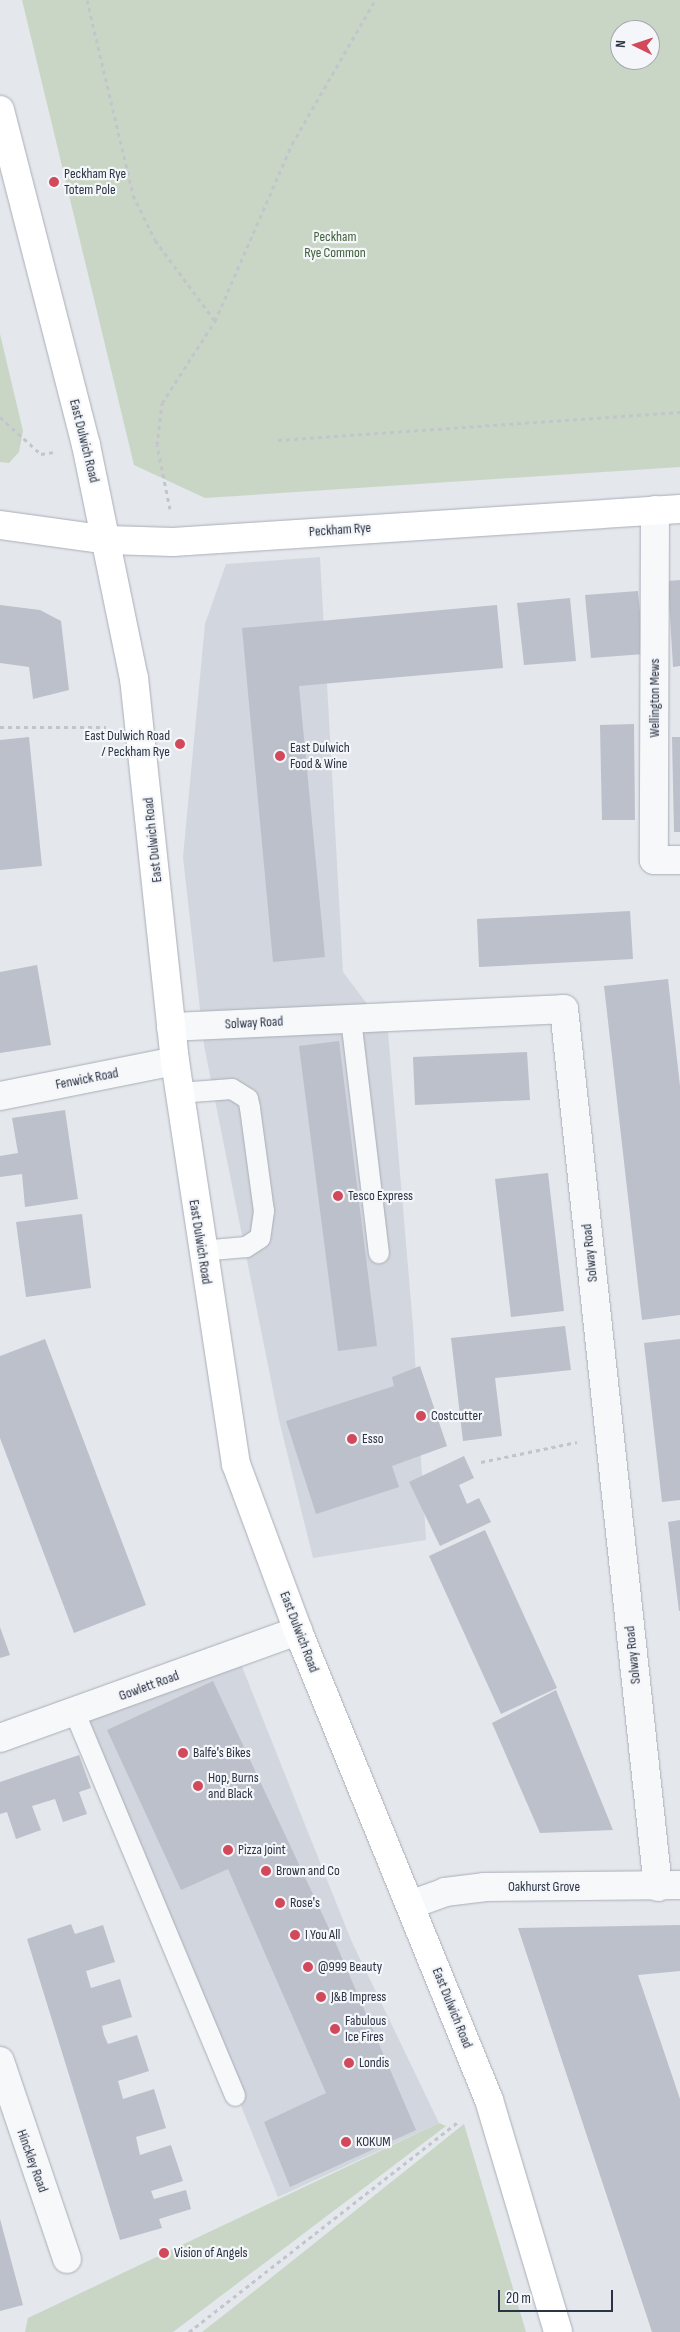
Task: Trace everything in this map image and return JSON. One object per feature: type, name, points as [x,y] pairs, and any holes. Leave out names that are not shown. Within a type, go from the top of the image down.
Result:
[{"type":"main road","name":"East Dulwich Road","points":[[0,110],[86,445],[108,540],[142,727],[179,1093],[201,1251],[236,1464],[298,1631],[489,2100],[558,2332]]},
{"type":"main road","name":"Peckham Rye","points":[[0,525],[108,540],[173,542],[668,509]]},
{"type":"street","name":"Wellington Mews","points":[[668,509],[654,860],[680,860]]},
{"type":"street","name":"Solway Road","points":[[171,1027],[564,1009],[610,1435],[669,1886]]},
{"type":"street","name":"Fenwick Road","points":[[0,1096],[175,1061]]},
{"type":"street","name":"Gowlett Road","points":[[0,1738],[75,1713],[298,1631]]},
{"type":"street","name":"Oakhurst Grove","points":[[410,1905],[445,1892],[484,1887],[669,1886]]},
{"type":"street","name":"Hinckley Road","points":[[0,2061],[9,2125],[67,2259]]},
{"type":"lane","points":[[351,1018],[379,1253]]},
{"type":"lane","points":[[179,1093],[225,1088],[238,1091],[248,1099],[253,1126],[265,1216],[260,1238],[246,1246],[201,1251]]},
{"type":"lane","points":[[75,1713],[235,2096]]},
{"type":"path","points":[[87,0],[133,195],[155,240],[215,321]]},
{"type":"path","points":[[173,542],[157,445],[162,403],[215,321],[292,144],[375,0]]},
{"type":"path","points":[[278,440],[680,412]]},
{"type":"path","points":[[0,417],[41,454],[86,445]]},
{"type":"path","points":[[0,727],[142,727]]},
{"type":"path","points":[[481,1462],[610,1435]]},
{"type":"path","points":[[189,2332],[489,2100]]},
{"type":"shaded area","points":[[320,557],[343,972],[388,1032],[413,1326],[426,1540],[313,1558],[279,1420],[204,1045],[183,857],[205,624],[226,564]]},
{"type":"shaded area","points":[[239,1659],[351,1940],[439,2123],[278,2197],[85,1720]]},
{"type":"green space","name":"Peckham Rye Common","points":[[22,0],[680,0],[680,467],[205,498],[134,465]]},
{"type":"green space","points":[[0,334],[23,431],[19,452],[9,463],[0,462]]},
{"type":"green space","points":[[439,2123],[446,2126],[173,2332],[25,2332],[28,2318]]},
{"type":"green space","points":[[464,2124],[526,2332],[202,2332],[267,2281]]},
{"type":"building","points":[[680,580],[680,666],[673,667],[668,581]]},
{"type":"building","points":[[638,591],[644,654],[591,658],[585,595]]},
{"type":"building","points":[[570,598],[576,661],[524,665],[517,603]]},
{"type":"building","points":[[0,605],[40,610],[61,621],[69,690],[33,699],[29,667],[0,663]]},
{"type":"building","points":[[497,605],[503,668],[299,686],[325,957],[273,962],[242,628]]},
{"type":"building","points":[[634,724],[635,820],[602,820],[600,725]]},
{"type":"building","points":[[29,737],[42,866],[0,870],[0,740]]},
{"type":"building","points":[[672,737],[680,737],[680,832],[674,832]]},
{"type":"building","points":[[630,911],[633,959],[479,967],[477,919]]},
{"type":"building","points":[[37,965],[51,1045],[0,1053],[0,972]]},
{"type":"building","points":[[668,979],[680,1086],[680,1315],[642,1320],[604,986]]},
{"type":"building","name":"Tesco Express","points":[[339,1041],[377,1346],[338,1351],[299,1046]]},
{"type":"building","points":[[527,1052],[530,1100],[415,1105],[413,1057]]},
{"type":"building","points":[[65,1110],[78,1199],[25,1207],[22,1174],[0,1177],[0,1156],[18,1153],[12,1118]]},
{"type":"building","points":[[548,1173],[564,1311],[511,1317],[495,1179]]},
{"type":"building","points":[[82,1214],[91,1288],[26,1297],[16,1222]]},
{"type":"building","points":[[565,1326],[571,1370],[495,1378],[502,1436],[463,1441],[451,1338]]},
{"type":"building","points":[[45,1339],[146,1605],[74,1633],[0,1438],[0,1356]]},
{"type":"building","points":[[680,1339],[680,1500],[662,1502],[644,1343]]},
{"type":"building","name":"Esso","points":[[420,1366],[447,1446],[392,1466],[399,1487],[316,1514],[286,1421],[394,1386],[392,1377]]},
{"type":"building","points":[[464,1456],[474,1478],[459,1485],[467,1504],[479,1498],[491,1522],[440,1546],[409,1482]]},
{"type":"building","points":[[680,1520],[680,1611],[679,1611],[668,1522]]},
{"type":"building","points":[[485,1530],[557,1688],[501,1714],[429,1556]]},
{"type":"building","points":[[0,1627],[10,1655],[0,1658]]},
{"type":"building","points":[[213,1681],[333,1937],[416,2130],[290,2187],[264,2122],[326,2093],[228,1869],[181,1890],[107,1730]]},
{"type":"building","points":[[556,1690],[613,1830],[540,1833],[492,1723]]},
{"type":"building","points":[[79,1755],[91,1788],[79,1792],[87,1814],[63,1822],[55,1799],[32,1806],[41,1830],[16,1839],[7,1812],[0,1814],[0,1782]]},
{"type":"building","points":[[71,1924],[75,1934],[103,1925],[115,1962],[86,1971],[91,1988],[120,1979],[132,2017],[102,2026],[104,2035],[108,2044],[137,2035],[149,2071],[118,2081],[123,2099],[154,2089],[166,2128],[136,2137],[140,2155],[171,2145],[183,2181],[151,2191],[154,2199],[186,2190],[191,2209],[159,2219],[162,2228],[120,2240],[27,1939]]},
{"type":"building","points":[[680,1925],[680,1971],[638,1975],[680,2099],[680,2332],[652,2332],[518,1928]]},
{"type":"building","points":[[0,2219],[23,2305],[0,2311]]},
{"type":"place","name":"Peckham Rye Totem Pole","points":[[54,182]]},
{"type":"place","name":"East Dulwich Road / Peckham Rye","points":[[180,744]]},
{"type":"place","name":"East Dulwich Food & Wine","points":[[280,756]]},
{"type":"place","name":"Tesco Express","points":[[338,1196]]},
{"type":"place","name":"Costcutter","points":[[421,1416]]},
{"type":"place","name":"Esso","points":[[352,1439]]},
{"type":"place","name":"Balfe's Bikes","points":[[183,1753]]},
{"type":"place","name":"Hop, Burns and Black","points":[[198,1786]]},
{"type":"place","name":"Pizza Joint","points":[[228,1850]]},
{"type":"place","name":"Brown and Co","points":[[266,1871]]},
{"type":"place","name":"Rose's","points":[[280,1903]]},
{"type":"place","name":"I You All","points":[[295,1935]]},
{"type":"place","name":"@999 Beauty","points":[[308,1967]]},
{"type":"place","name":"J&B Impress","points":[[321,1997]]},
{"type":"place","name":"Fabulous Ice Fires","points":[[335,2029]]},
{"type":"place","name":"Londis","points":[[349,2063]]},
{"type":"place","name":"KOKUM","points":[[346,2142]]},
{"type":"place","name":"Vision of Angels","points":[[164,2253]]}]
